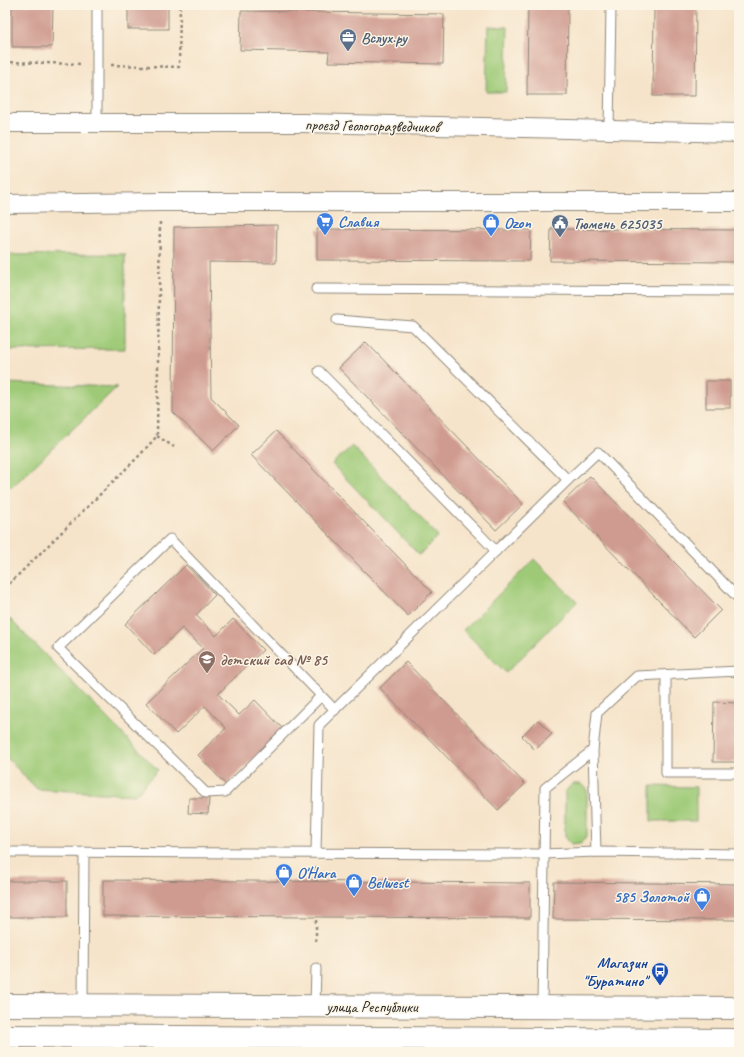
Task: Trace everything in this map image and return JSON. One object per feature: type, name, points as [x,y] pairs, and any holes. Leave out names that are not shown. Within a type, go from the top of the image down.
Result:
[{"type":"main road","name":"улица Республики","points":[[5,1005],[739,1008]]},
{"type":"main road","name":"улица Республики","points":[[5,1036],[119,1045],[623,1045],[739,1040]]},
{"type":"street","name":"проезд Геологоразведчиков","points":[[5,123],[303,123],[739,133]]},
{"type":"street","points":[[5,204],[160,202],[739,202]]},
{"type":"lane","points":[[97,5],[97,123]]},
{"type":"lane","points":[[609,130],[611,5]]},
{"type":"lane","points":[[316,289],[739,291]]},
{"type":"lane","points":[[337,320],[413,326],[568,480]]},
{"type":"lane","points":[[319,371],[496,551]]},
{"type":"lane","points":[[316,853],[319,725],[598,452],[739,599]]},
{"type":"lane","points":[[321,696],[225,792],[206,794],[58,648],[170,539],[335,710]]},
{"type":"lane","points":[[596,852],[594,750],[597,713],[637,676],[739,671]]},
{"type":"lane","points":[[666,675],[666,773],[739,774]]},
{"type":"lane","points":[[542,1007],[545,788],[594,750]]},
{"type":"lane","points":[[5,852],[543,854],[596,852],[739,854]]},
{"type":"lane","points":[[83,1005],[84,852]]},
{"type":"lane","points":[[315,1006],[316,968]]},
{"type":"path","points":[[179,67],[180,5]]},
{"type":"path","points":[[5,588],[140,455],[157,436],[160,202]]},
{"type":"path","points":[[157,436],[174,447]]},
{"type":"path","points":[[316,917],[316,940]]},
{"type":"green space","points":[[488,26],[508,27],[506,92],[486,92]]},
{"type":"green space","points":[[125,254],[125,349],[5,350],[5,255]]},
{"type":"green space","points":[[5,383],[117,387],[11,488],[5,482]]},
{"type":"green space","points":[[352,446],[438,536],[419,555],[332,464]]},
{"type":"green space","points":[[534,559],[577,602],[506,673],[463,630]]},
{"type":"green space","points":[[9,618],[158,770],[135,795],[37,789],[5,756],[5,622]]},
{"type":"green space","points":[[572,784],[581,784],[587,790],[587,836],[581,843],[571,844],[565,837],[565,792]]},
{"type":"green space","points":[[651,786],[696,787],[696,821],[651,821]]},
{"type":"building","points":[[12,5],[53,5],[52,47],[12,47]]},
{"type":"building","points":[[128,5],[168,5],[168,29],[128,29]]},
{"type":"building","points":[[528,5],[568,5],[567,95],[527,95]]},
{"type":"building","points":[[654,5],[696,5],[695,96],[653,96]]},
{"type":"building","points":[[241,11],[444,14],[443,64],[328,62],[329,52],[240,50]]},
{"type":"building","points":[[277,225],[276,263],[209,262],[211,397],[239,425],[213,451],[173,412],[174,227]]},
{"type":"building","points":[[317,229],[531,230],[530,261],[317,260]]},
{"type":"building","points":[[551,229],[739,230],[739,262],[550,261]]},
{"type":"building","points":[[366,342],[523,504],[496,530],[339,368]]},
{"type":"building","points":[[706,381],[730,381],[730,408],[706,408]]},
{"type":"building","points":[[276,431],[432,592],[408,616],[251,455]]},
{"type":"building","points":[[590,476],[721,610],[694,637],[563,502]]},
{"type":"building","name":"детский сад № 85","points":[[186,565],[215,595],[196,615],[216,636],[233,619],[263,650],[218,694],[239,715],[255,700],[283,729],[226,785],[198,755],[226,728],[205,706],[176,734],[146,703],[203,648],[182,628],[154,655],[125,624]]},
{"type":"building","points":[[406,662],[525,784],[498,810],[380,688]]},
{"type":"building","points":[[714,702],[739,703],[739,762],[713,762]]},
{"type":"building","points":[[538,720],[552,734],[535,750],[522,736]]},
{"type":"building","points":[[189,798],[209,798],[208,814],[188,813]]},
{"type":"building","points":[[103,880],[530,883],[530,918],[103,916]]},
{"type":"building","points":[[5,881],[67,881],[67,917],[5,917]]},
{"type":"building","points":[[554,882],[739,884],[739,920],[553,919]]},
{"type":"place","name":"Вслух.ру","points":[[348,52]]},
{"type":"place","name":"Славия","points":[[325,236]]},
{"type":"place","name":"Ozon","points":[[491,237]]},
{"type":"place","name":"Тюмень 625035","points":[[560,238]]},
{"type":"place","name":"детский сад № 85","points":[[207,674]]},
{"type":"place","name":"O'Hara","points":[[284,887]]},
{"type":"place","name":"Belwest","points":[[354,897]]},
{"type":"place","name":"585 Золотой","points":[[702,911]]},
{"type":"place","name":"Магазин \"Буратино\"","points":[[660,986]]}]
